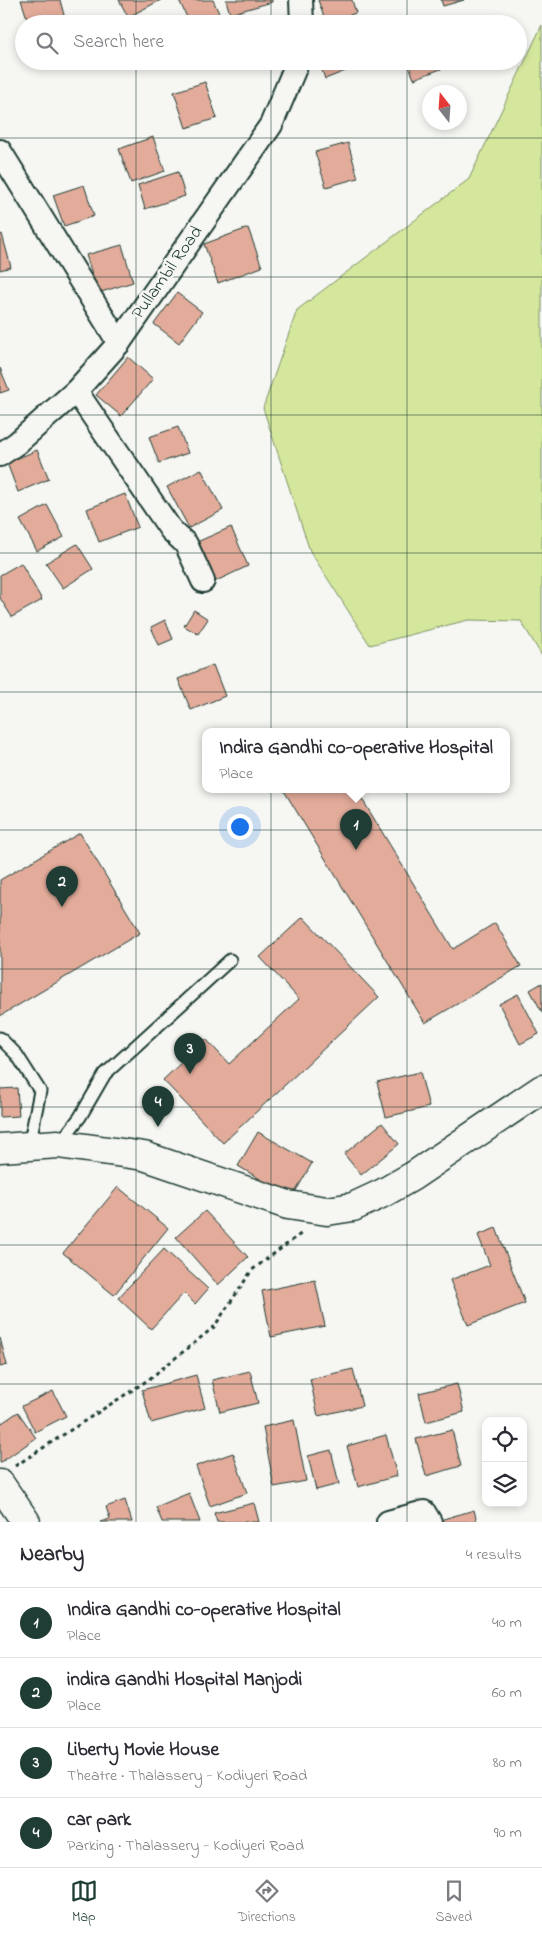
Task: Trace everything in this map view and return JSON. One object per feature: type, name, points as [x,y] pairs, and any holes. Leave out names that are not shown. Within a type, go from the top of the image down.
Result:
[{"type":"main road","points":[[0,1148],[58,1144],[144,1156],[288,1205],[327,1211],[353,1207],[413,1176],[542,1089]]},
{"type":"main road","points":[[4,1478],[26,1522]]},
{"type":"street","points":[[301,0],[302,15]]},
{"type":"street","name":"Pullambil Road","points":[[0,454],[17,443],[76,391],[119,343],[271,125],[294,70]]},
{"type":"street","points":[[0,150],[119,343]]},
{"type":"street","points":[[76,391],[171,530],[186,544],[203,581]]},
{"type":"street","points":[[388,1522],[424,1512],[430,1522]]},
{"type":"lane","points":[[58,1144],[80,1117],[105,1074],[230,960]]},
{"type":"lane","points":[[0,1038],[17,1055],[40,1091],[29,1146]]},
{"type":"path","points":[[4,1478],[148,1380],[214,1327],[252,1270],[287,1246],[327,1211]]},
{"type":"green space","points":[[542,25],[542,656],[521,621],[468,620],[370,645],[310,551],[263,408],[297,310],[469,179],[521,70],[527,70],[527,57]]},
{"type":"building","points":[[21,0],[60,0],[64,15],[26,15]]},
{"type":"building","points":[[119,0],[161,0],[132,15],[127,15]]},
{"type":"building","points":[[179,0],[213,0],[220,15],[186,15]]},
{"type":"building","points":[[226,0],[272,0],[272,2],[230,14]]},
{"type":"building","points":[[318,0],[352,0],[356,13],[350,15],[323,15]]},
{"type":"building","points":[[441,0],[464,0],[443,6]]},
{"type":"building","points":[[322,70],[348,70],[325,79]]},
{"type":"building","points":[[410,70],[438,70],[414,79]]},
{"type":"building","points":[[205,82],[217,118],[186,128],[174,92]]},
{"type":"building","points":[[153,137],[165,171],[131,183],[119,149]]},
{"type":"building","points":[[348,143],[358,178],[326,187],[315,152]]},
{"type":"building","points":[[178,172],[185,196],[145,209],[138,185]]},
{"type":"building","points":[[84,185],[94,216],[64,226],[53,195]]},
{"type":"building","points":[[248,228],[262,267],[218,283],[204,244]]},
{"type":"building","points":[[2,234],[11,267],[0,270],[0,235]]},
{"type":"building","points":[[122,245],[133,282],[98,293],[86,255]]},
{"type":"building","points":[[177,293],[202,312],[179,343],[154,324]]},
{"type":"building","points":[[128,357],[153,379],[121,416],[96,395]]},
{"type":"building","points":[[0,368],[9,390],[0,393]]},
{"type":"building","points":[[178,427],[188,453],[159,463],[149,437]]},
{"type":"building","points":[[37,450],[49,479],[18,492],[7,463]]},
{"type":"building","points":[[201,469],[223,510],[189,528],[167,487]]},
{"type":"building","points":[[125,494],[138,527],[99,542],[87,509]]},
{"type":"building","points":[[47,505],[64,537],[37,551],[20,520]]},
{"type":"building","points":[[231,527],[248,566],[214,582],[197,542]]},
{"type":"building","points":[[77,544],[93,569],[63,588],[46,563]]},
{"type":"building","points":[[21,563],[42,600],[12,617],[0,598],[0,575]]},
{"type":"building","points":[[194,610],[208,619],[198,634],[184,626]]},
{"type":"building","points":[[165,620],[173,639],[159,645],[151,627]]},
{"type":"building","points":[[213,665],[225,696],[191,710],[178,679]]},
{"type":"building","points":[[285,793],[358,793],[453,949],[495,923],[521,966],[425,1023]]},
{"type":"building","points":[[80,833],[140,933],[0,1016],[0,880]]},
{"type":"building","points":[[303,917],[379,997],[223,1143],[163,1080],[206,1039],[229,1064],[299,999],[260,957]]},
{"type":"building","points":[[542,983],[542,1012],[530,990]]},
{"type":"building","points":[[518,994],[539,1034],[520,1044],[499,1004]]},
{"type":"building","points":[[420,1072],[429,1107],[386,1117],[377,1082]]},
{"type":"building","points":[[17,1088],[19,1116],[0,1117],[0,1089]]},
{"type":"building","points":[[382,1123],[399,1144],[361,1175],[344,1154]]},
{"type":"building","points":[[258,1132],[312,1163],[292,1198],[238,1166]]},
{"type":"building","points":[[118,1187],[168,1228],[114,1295],[63,1253]]},
{"type":"building","points":[[205,1211],[248,1257],[218,1285],[176,1237]]},
{"type":"building","points":[[496,1228],[525,1303],[468,1325],[450,1280],[490,1265],[478,1235]]},
{"type":"building","points":[[164,1249],[208,1289],[195,1304],[184,1293],[151,1329],[118,1298]]},
{"type":"building","points":[[315,1280],[325,1326],[271,1337],[262,1291]]},
{"type":"building","points":[[0,1338],[7,1365],[0,1367]]},
{"type":"building","points":[[353,1369],[362,1406],[318,1416],[310,1379]]},
{"type":"building","points":[[250,1371],[258,1403],[220,1412],[212,1380]]},
{"type":"building","points":[[196,1375],[205,1408],[151,1423],[142,1390]]},
{"type":"building","points":[[457,1384],[464,1412],[426,1422],[419,1393]]},
{"type":"building","points":[[53,1391],[66,1416],[35,1432],[22,1406]]},
{"type":"building","points":[[18,1412],[36,1438],[0,1463],[0,1419],[2,1423]]},
{"type":"building","points":[[294,1420],[306,1481],[274,1487],[263,1427]]},
{"type":"building","points":[[452,1430],[461,1466],[426,1476],[416,1439]]},
{"type":"building","points":[[386,1435],[397,1476],[358,1487],[347,1446]]},
{"type":"building","points":[[331,1450],[339,1484],[316,1490],[308,1456]]},
{"type":"building","points":[[233,1453],[247,1493],[210,1506],[196,1466]]},
{"type":"building","points":[[189,1493],[200,1522],[162,1522],[156,1507]]},
{"type":"building","points":[[125,1500],[132,1522],[100,1522],[110,1519],[106,1507]]},
{"type":"building","points":[[254,1503],[259,1522],[217,1522],[214,1513]]},
{"type":"building","points":[[474,1510],[477,1522],[441,1522],[440,1520]]},
{"type":"place","name":"Indira Gandhi co-operative Hospital","points":[[356,850]]},
{"type":"place","name":"indira Gandhi Hospital Manjodi","points":[[62,907]]},
{"type":"place","name":"Liberty Movie House","points":[[190,1074]]},
{"type":"place","name":"car park","points":[[158,1127]]}]
